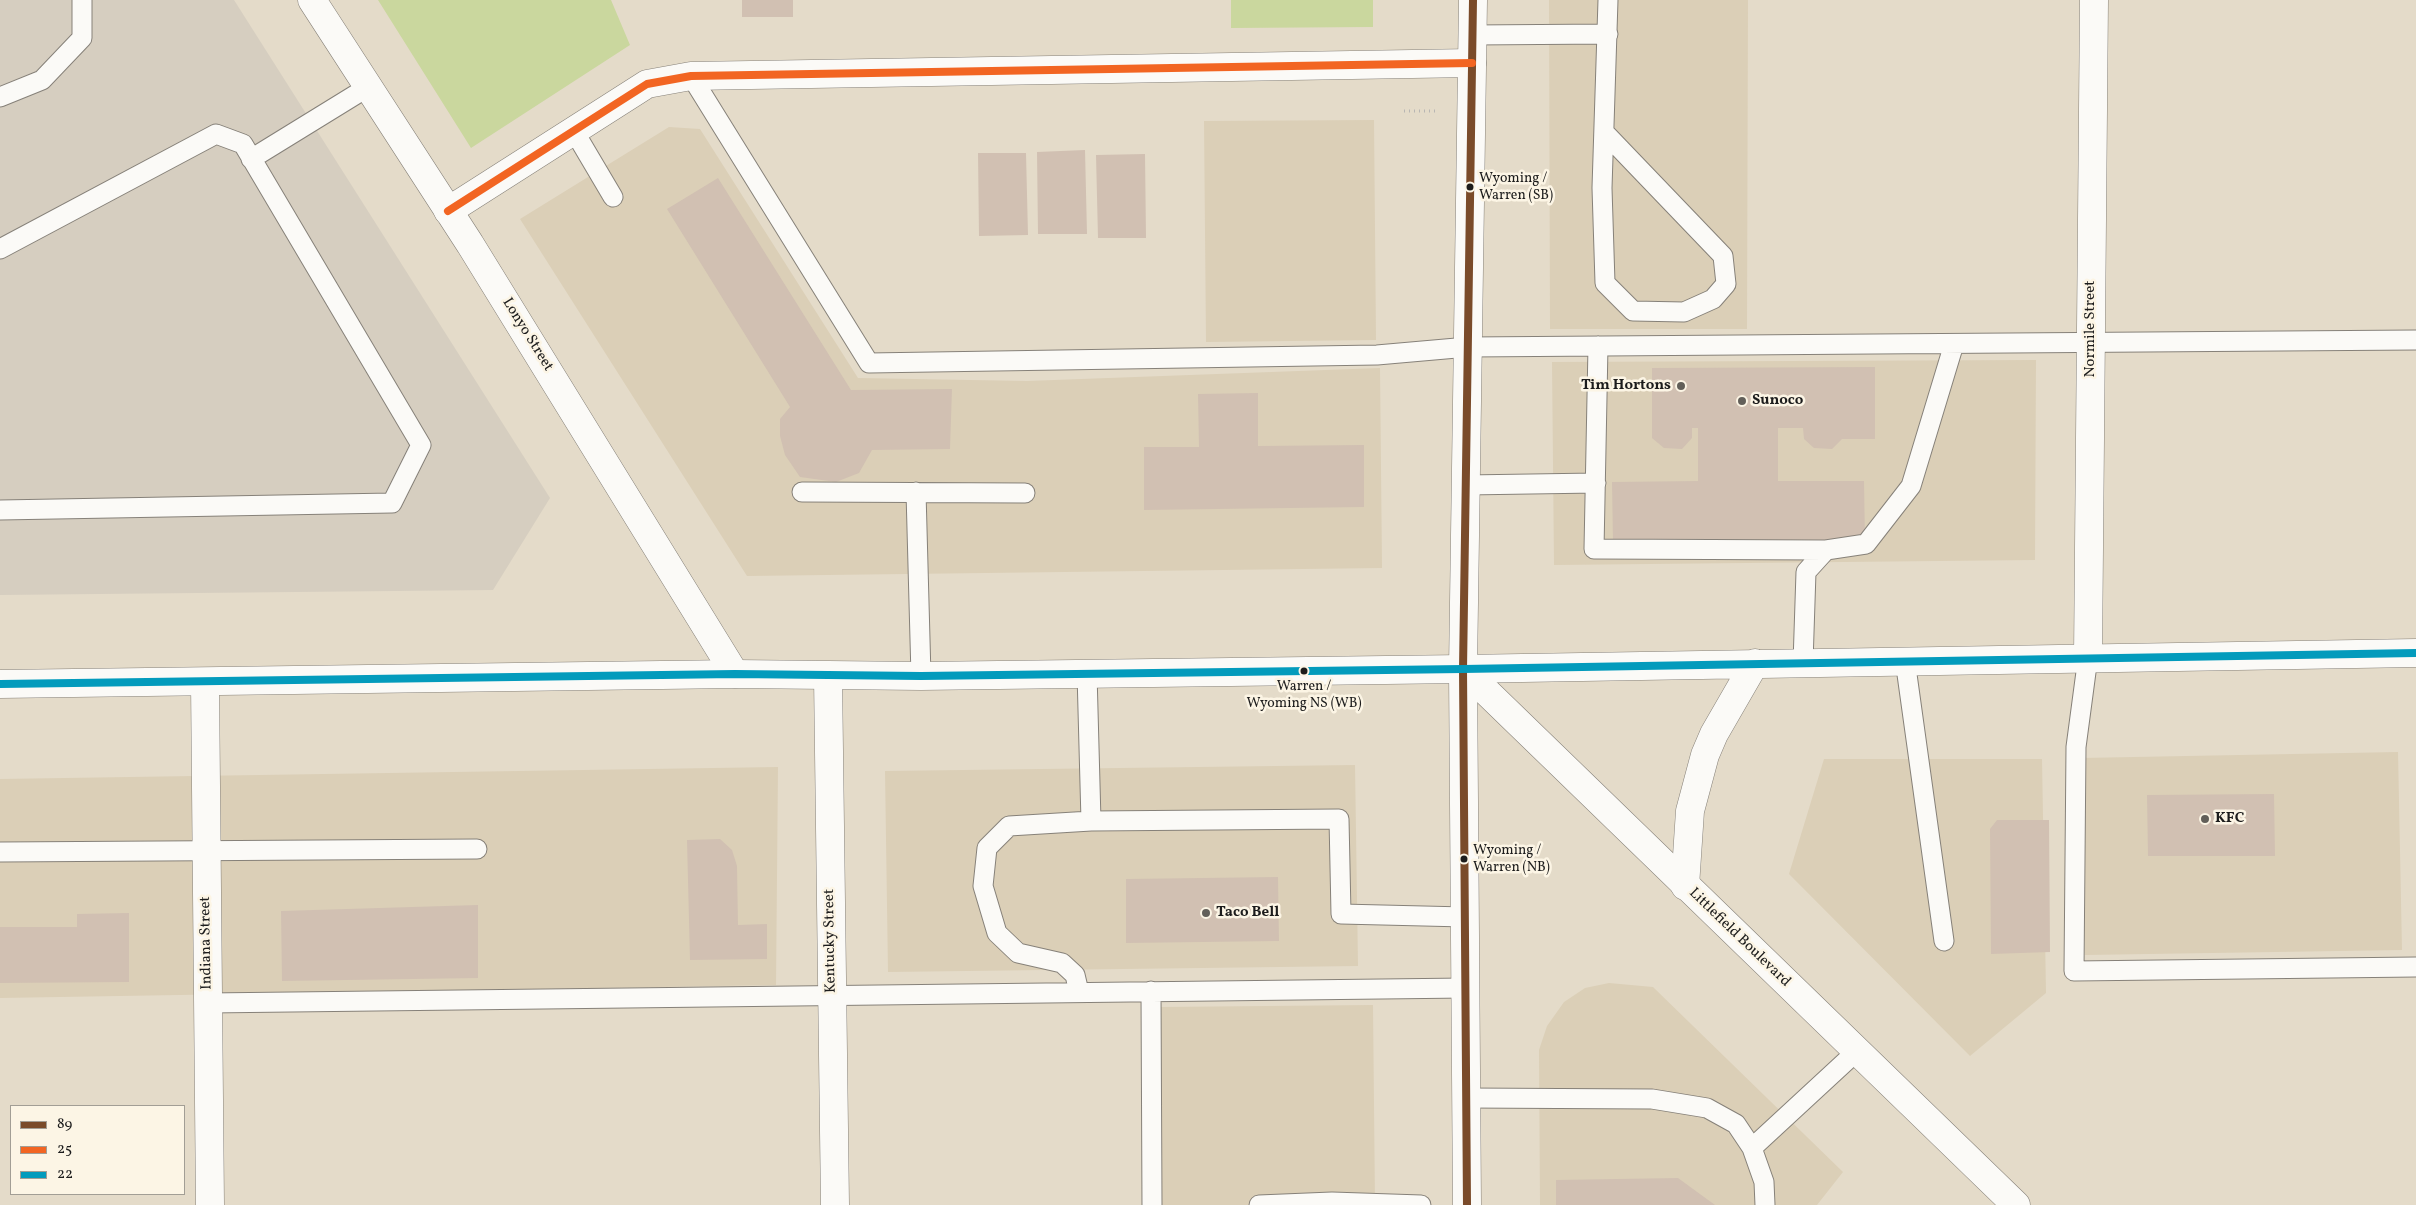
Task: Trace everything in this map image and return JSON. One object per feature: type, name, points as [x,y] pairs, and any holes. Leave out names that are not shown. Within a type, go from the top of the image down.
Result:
[{"type":"street","name":"Lonyo Street","points":[[312,0],[448,211],[735,674]]},
{"type":"street","points":[[1467,1205],[1463,669],[1473,0]]},
{"type":"street","name":"Normile Street","points":[[2088,657],[2094,0]]},
{"type":"street","points":[[448,211],[647,84],[691,76],[1472,63]]},
{"type":"street","points":[[0,684],[735,674],[921,676],[2416,653]]},
{"type":"street","points":[[1685,886],[1690,811],[1705,755],[1714,734],[1755,664]]},
{"type":"street","name":"Littlefield Boulevard","points":[[1463,669],[2016,1205]]},
{"type":"street","name":"Kentucky Street","points":[[828,676],[835,1205]]},
{"type":"street","name":"Indiana Street","points":[[204,682],[210,1205]]},
{"type":"lane","points":[[0,97],[42,80],[82,38],[82,0]]},
{"type":"lane","points":[[1605,133],[1723,256],[1726,284],[1713,299],[1684,312],[1633,311],[1605,283],[1602,188],[1608,0]]},
{"type":"lane","points":[[1472,35],[1608,34]]},
{"type":"lane","points":[[691,76],[869,364],[1377,355],[1468,347],[2416,340]]},
{"type":"lane","points":[[252,159],[368,87]]},
{"type":"lane","points":[[574,130],[613,197]]},
{"type":"lane","points":[[0,249],[216,134],[243,144],[421,445],[392,503],[0,510]]},
{"type":"lane","points":[[1598,346],[1594,549],[1826,550],[1866,544],[1910,486],[1954,344]]},
{"type":"lane","points":[[1466,485],[1596,483]]},
{"type":"lane","points":[[802,492],[1025,493]]},
{"type":"lane","points":[[916,492],[921,676]]},
{"type":"lane","points":[[1803,663],[1806,572],[1826,550]]},
{"type":"lane","points":[[2088,657],[2076,747],[2074,971],[2416,967]]},
{"type":"lane","points":[[1905,660],[1944,941]]},
{"type":"lane","points":[[1087,673],[1091,822]]},
{"type":"lane","points":[[1079,992],[1075,975],[1062,963],[1018,953],[997,933],[984,886],[987,848],[1009,826],[1091,822],[1339,819],[1341,914],[1465,917]]},
{"type":"lane","points":[[0,852],[477,849]]},
{"type":"lane","points":[[208,1003],[1466,988]]},
{"type":"lane","points":[[1151,991],[1152,1205]]},
{"type":"lane","points":[[1752,1148],[1858,1051]]},
{"type":"lane","points":[[1466,1098],[1664,1100],[1707,1108],[1736,1124],[1752,1148],[1764,1182],[1765,1205]]},
{"type":"lane","points":[[1259,1205],[1333,1203],[1421,1205]]},
{"type":"shaded area","points":[[0,0],[234,0],[550,498],[493,590],[0,595]]},
{"type":"shaded area","points":[[1549,0],[1748,0],[1747,329],[1550,329]]},
{"type":"shaded area","points":[[1374,120],[1376,340],[1206,342],[1204,121]]},
{"type":"shaded area","points":[[669,127],[700,129],[858,378],[1027,381],[1380,368],[1382,568],[747,576],[520,219]]},
{"type":"shaded area","points":[[2036,360],[2035,560],[1554,565],[1552,362]]},
{"type":"shaded area","points":[[2398,752],[2402,950],[2085,955],[2081,758]]},
{"type":"shaded area","points":[[1824,759],[2042,759],[2046,993],[1970,1056],[1789,874]]},
{"type":"shaded area","points":[[1355,765],[1358,966],[888,972],[885,771]]},
{"type":"shaded area","points":[[778,767],[776,985],[0,998],[0,779]]},
{"type":"shaded area","points":[[1609,983],[1653,987],[1843,1172],[1817,1205],[1540,1205],[1539,1050],[1547,1026],[1564,1002],[1585,988]]},
{"type":"shaded area","points":[[1373,1005],[1375,1205],[1162,1205],[1160,1007]]},
{"type":"green space","points":[[378,0],[611,0],[630,45],[471,148]]},
{"type":"green space","points":[[1231,0],[1373,0],[1373,27],[1231,28]]},
{"type":"building","points":[[742,0],[793,0],[793,17],[742,17]]},
{"type":"building","points":[[1085,150],[1087,234],[1038,234],[1037,152]]},
{"type":"building","points":[[978,153],[1026,153],[1028,235],[979,236]]},
{"type":"building","points":[[1145,154],[1146,238],[1098,238],[1096,155]]},
{"type":"building","points":[[718,178],[851,390],[952,389],[950,449],[872,450],[859,473],[836,482],[800,477],[785,455],[780,436],[780,419],[790,407],[667,209]]},
{"type":"building","points":[[1875,367],[1875,439],[1842,439],[1832,449],[1814,448],[1804,439],[1803,428],[1778,428],[1778,481],[1864,481],[1865,542],[1613,543],[1612,482],[1698,481],[1698,428],[1692,428],[1692,438],[1682,449],[1664,448],[1652,438],[1652,368]]},
{"type":"building","points":[[1258,393],[1258,446],[1364,445],[1364,507],[1144,510],[1144,447],[1199,447],[1198,394]]},
{"type":"building","points":[[2274,794],[2275,856],[2148,856],[2147,795]]},
{"type":"building","points":[[1997,820],[2049,820],[2050,952],[1991,954],[1990,829]]},
{"type":"building","points":[[720,839],[732,850],[737,866],[738,925],[767,924],[767,959],[690,960],[687,840]]},
{"type":"building","points":[[1278,877],[1279,941],[1126,943],[1126,879]]},
{"type":"building","points":[[478,905],[478,978],[282,981],[281,911]]},
{"type":"building","points":[[129,913],[129,982],[0,983],[0,927],[77,927],[77,914]]},
{"type":"building","points":[[1678,1178],[1715,1205],[1556,1205],[1556,1180]]},
{"type":"transit line","name":"89","points":[[1467,1205],[1463,669],[1473,0]]},
{"type":"transit line","name":"25","points":[[448,211],[647,84],[691,76],[1472,63]]},
{"type":"transit line","name":"22","points":[[0,684],[735,674],[921,676],[2416,653]]},
{"type":"place","name":"Wyoming / Warren (SB)","points":[[1470,187]]},
{"type":"place","name":"Tim Hortons","points":[[1681,386]]},
{"type":"place","name":"Sunoco","points":[[1742,401]]},
{"type":"place","name":"Warren / Wyoming NS (WB)","points":[[1304,671]]},
{"type":"place","name":"KFC","points":[[2205,819]]},
{"type":"place","name":"Wyoming / Warren (NB)","points":[[1464,859]]},
{"type":"place","name":"Taco Bell","points":[[1206,913]]}]
